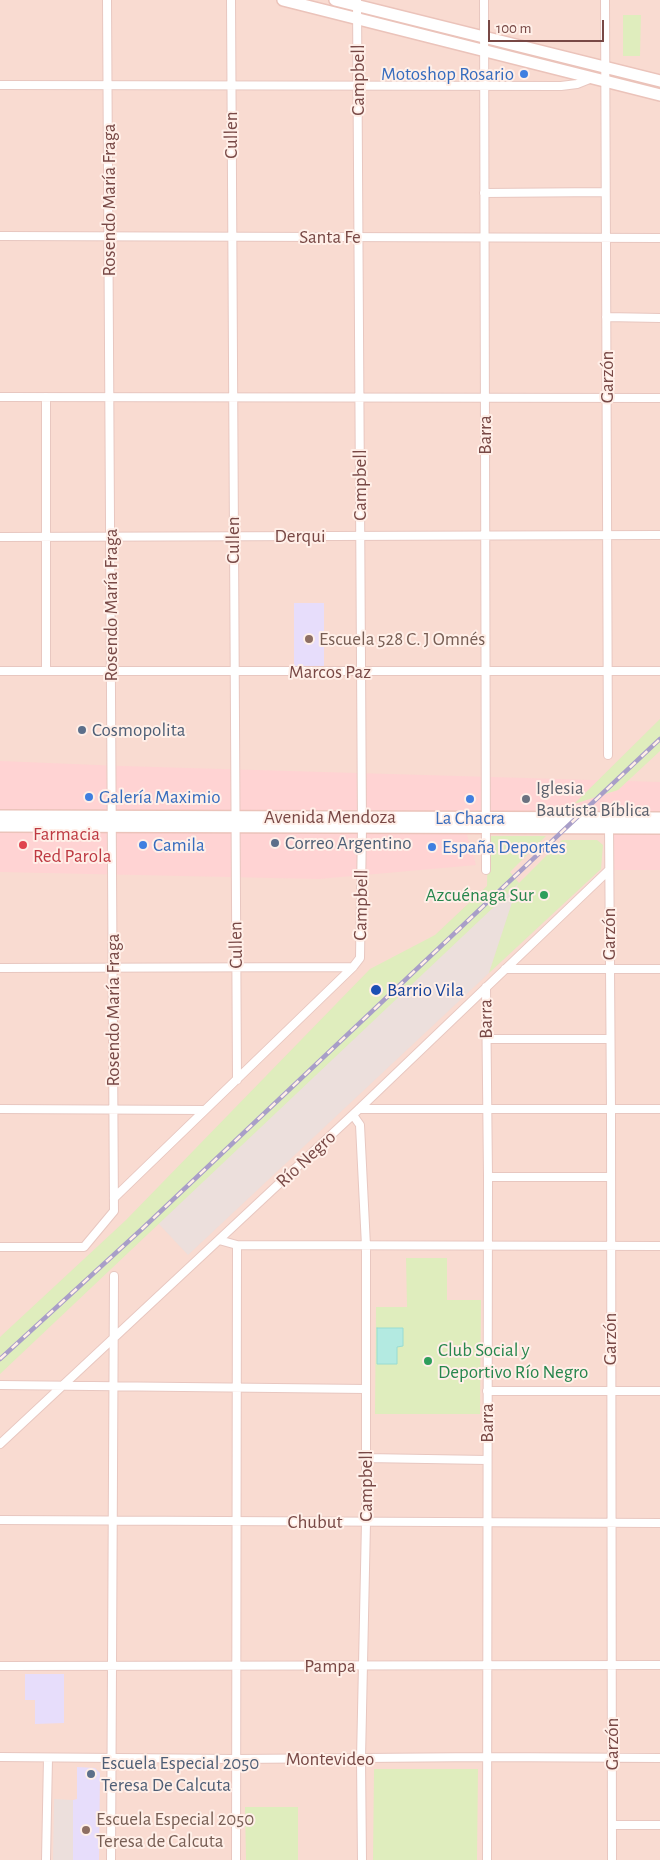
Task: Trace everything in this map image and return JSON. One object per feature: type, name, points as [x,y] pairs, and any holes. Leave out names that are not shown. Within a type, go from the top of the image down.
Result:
[{"type":"main road","points":[[283,0],[660,94]]},
{"type":"main road","points":[[335,0],[357,3],[660,81]]},
{"type":"main road","name":"Avenida Mendoza","points":[[0,816],[112,822]]},
{"type":"main road","name":"Avenida Mendoza","points":[[0,826],[112,822],[609,823],[660,818]]},
{"type":"main road","name":"Avenida Mendoza","points":[[609,823],[660,828]]},
{"type":"street","name":"Rosendo María Fraga","points":[[0,1247],[84,1247],[114,1211],[107,0]]},
{"type":"street","name":"Cullen","points":[[231,0],[237,1080]]},
{"type":"street","name":"Barra","points":[[484,0],[486,870]]},
{"type":"street","name":"Garzón","points":[[605,0],[608,755]]},
{"type":"street","name":"Campbell","points":[[353,967],[360,958],[362,822],[357,3]]},
{"type":"street","points":[[0,85],[561,86],[577,84],[593,78]]},
{"type":"street","points":[[484,193],[605,192]]},
{"type":"street","name":"Santa Fe","points":[[0,236],[660,238]]},
{"type":"street","points":[[606,317],[660,318]]},
{"type":"street","points":[[0,397],[660,398]]},
{"type":"street","points":[[46,397],[46,671]]},
{"type":"street","name":"Derqui","points":[[0,537],[660,535]]},
{"type":"street","name":"Marcos Paz","points":[[0,671],[660,671]]},
{"type":"street","name":"Garzón","points":[[609,823],[612,1860]]},
{"type":"street","name":"Río Negro","points":[[0,1444],[356,1112],[609,870]]},
{"type":"street","points":[[0,968],[353,967]]},
{"type":"street","points":[[114,1198],[353,967]]},
{"type":"street","points":[[505,969],[660,968]]},
{"type":"street","name":"Barra","points":[[486,987],[488,1176],[487,1860]]},
{"type":"street","points":[[487,1039],[609,1039]]},
{"type":"street","points":[[0,1109],[205,1110]]},
{"type":"street","points":[[356,1112],[486,1109],[660,1109]]},
{"type":"street","name":"Campbell","points":[[356,1112],[360,1125],[366,1246],[366,1522],[361,1759],[362,1860]]},
{"type":"street","points":[[488,1176],[610,1177]]},
{"type":"street","points":[[219,1240],[238,1246],[660,1246]]},
{"type":"street","points":[[236,1860],[238,1246]]},
{"type":"street","points":[[111,1860],[114,1276]]},
{"type":"street","points":[[0,1385],[366,1389]]},
{"type":"street","points":[[487,1391],[660,1391]]},
{"type":"street","points":[[366,1458],[487,1460]]},
{"type":"street","name":"Chubut","points":[[0,1520],[660,1523]]},
{"type":"street","name":"Pampa","points":[[0,1666],[660,1666]]},
{"type":"street","name":"Montevideo","points":[[0,1757],[236,1759],[660,1758]]},
{"type":"street","points":[[46,1860],[48,1758]]},
{"type":"street","points":[[612,1825],[660,1825]]},
{"type":"shaded area","points":[[0,0],[660,0],[660,1860],[0,1860]]},
{"type":"shaded area","name":"Escuela 528 C. J Omnés","points":[[294,603],[324,603],[324,667],[294,667]]},
{"type":"shaded area","points":[[0,761],[660,782],[660,870],[609,870],[609,828],[465,828],[476,865],[319,879],[0,872]]},
{"type":"shaded area","points":[[519,883],[489,973],[188,1255],[156,1221]]},
{"type":"shaded area","points":[[25,1674],[64,1674],[64,1723],[35,1724],[35,1700],[25,1700]]},
{"type":"shaded area","name":"Escuela Especial 2050 Teresa de Calcuta","points":[[77,1767],[95,1768],[100,1773],[99,1860],[73,1860],[73,1800],[77,1799]]},
{"type":"shaded area","points":[[54,1799],[73,1800],[73,1860],[53,1860]]},
{"type":"green space","points":[[623,15],[641,15],[640,56],[623,56]]},
{"type":"green space","points":[[660,719],[660,751],[618,790],[574,804]]},
{"type":"green space","points":[[490,836],[546,836],[510,872],[519,883],[562,840],[597,840],[603,845],[601,869],[489,973],[518,884],[0,1374],[0,1337],[126,1220],[370,969],[435,935],[487,886],[488,840]]},
{"type":"green space","name":"Club Social y Deportivo Río Negro","points":[[406,1258],[447,1258],[447,1300],[481,1300],[480,1414],[375,1414],[376,1307],[407,1307]]},
{"type":"green space","points":[[374,1769],[478,1769],[477,1860],[373,1860]]},
{"type":"green space","points":[[245,1807],[298,1807],[298,1860],[246,1860]]},
{"type":"water","points":[[377,1328],[403,1328],[403,1346],[397,1347],[397,1364],[377,1364]]},
{"type":"railway","points":[[0,1359],[143,1228],[660,739]]},
{"type":"place","name":"Motoshop Rosario","points":[[524,74]]},
{"type":"place","name":"Escuela 528 C. J Omnés","points":[[309,639]]},
{"type":"place","name":"Cosmopolita","points":[[82,730]]},
{"type":"place","name":"Galería Maximio","points":[[89,797]]},
{"type":"place","name":"La Chacra","points":[[470,799]]},
{"type":"place","name":"Iglesia Bautista Bíblica","points":[[526,799]]},
{"type":"place","name":"Correo Argentino","points":[[275,843]]},
{"type":"place","name":"Farmacia Red Parola","points":[[23,845]]},
{"type":"place","name":"Camila","points":[[143,845]]},
{"type":"place","name":"España Deportes","points":[[432,847]]},
{"type":"place","name":"Azcuénaga Sur","points":[[544,895]]},
{"type":"place","name":"Barrio Vila","points":[[376,990]]},
{"type":"place","name":"Club Social y Deportivo Río Negro","points":[[428,1361]]},
{"type":"place","name":"Escuela Especial 2050 Teresa De Calcuta","points":[[91,1774]]},
{"type":"place","name":"Escuela Especial 2050 Teresa de Calcuta","points":[[86,1830]]}]
